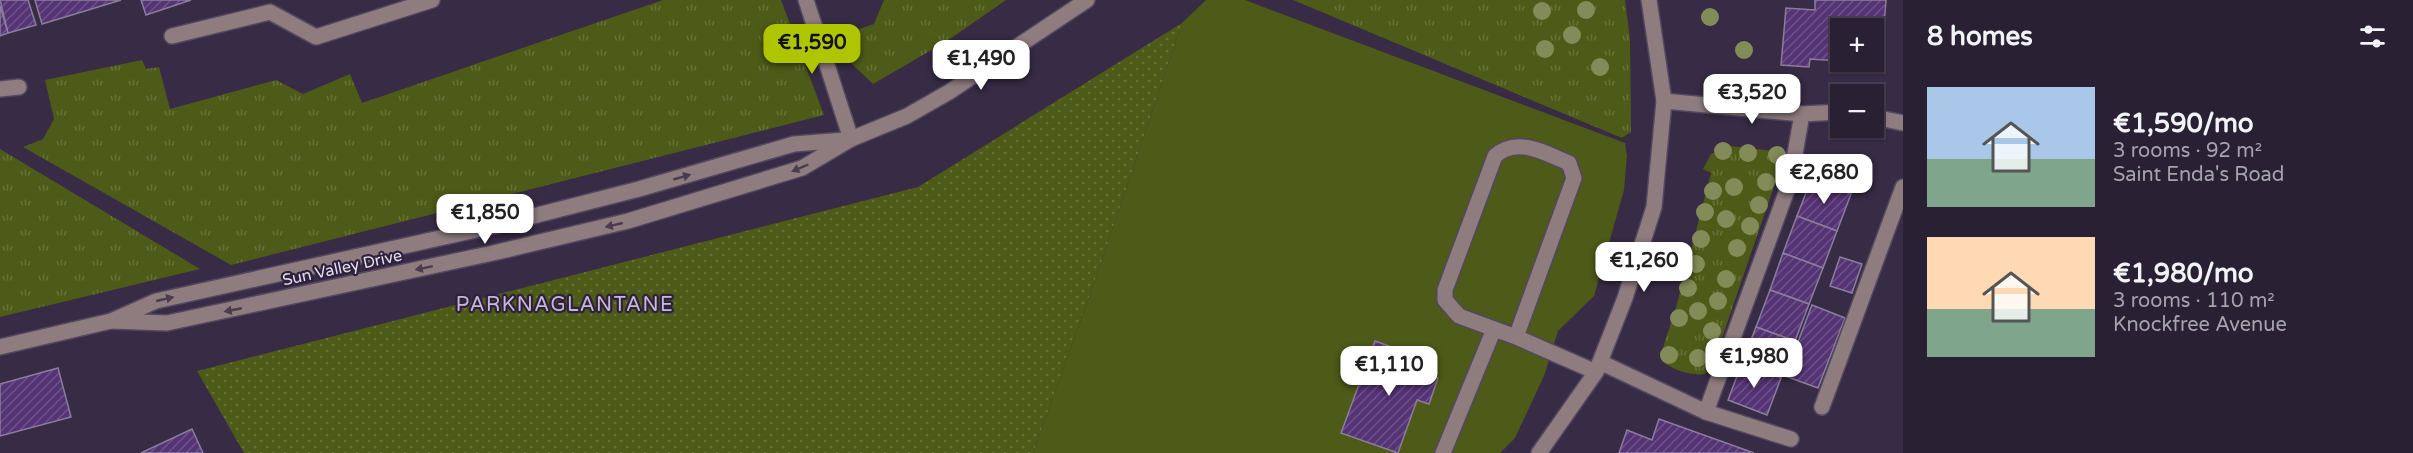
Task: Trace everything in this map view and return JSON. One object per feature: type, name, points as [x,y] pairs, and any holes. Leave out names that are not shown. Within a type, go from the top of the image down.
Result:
[{"type":"street","points":[[172,36],[270,12],[316,37],[432,0]]},
{"type":"street","points":[[806,0],[851,139]]},
{"type":"street","name":"Sun Valley Drive","points":[[111,321],[167,323],[523,246],[628,221],[802,168],[851,139],[907,116],[949,92],[1087,0]]},
{"type":"street","points":[[1539,453],[1598,367],[1625,298],[1654,207],[1664,101],[1649,0]]},
{"type":"street","points":[[0,88],[19,87]]},
{"type":"street","points":[[1664,101],[1802,114],[1830,113]]},
{"type":"street","points":[[1706,412],[1790,182],[1802,114]]},
{"type":"street","points":[[1884,119],[1903,123]]},
{"type":"street","name":"Sun Valley Drive","points":[[0,347],[111,321],[156,301],[517,220],[639,189],[794,144],[851,139]]},
{"type":"street","points":[[1516,337],[1574,178],[1569,163],[1528,147],[1503,148],[1495,156],[1445,290],[1445,300],[1459,316],[1494,329],[1598,367],[1633,375],[1706,412],[1791,439]]},
{"type":"street","points":[[1822,407],[1903,187]]},
{"type":"street","points":[[517,220],[523,246]]},
{"type":"street","points":[[1443,453],[1494,329]]},
{"type":"green space","points":[[663,0],[781,0],[824,115],[231,265],[23,147],[43,139],[54,119],[45,80],[142,60],[146,69],[159,67],[170,109],[276,80],[303,94],[350,74],[362,103]]},
{"type":"green space","points":[[884,0],[1006,0],[947,41],[873,84],[852,64],[839,36],[874,24]]},
{"type":"green space","points":[[1206,0],[1245,0],[1625,143],[1627,156],[1624,190],[1594,296],[1558,331],[1544,376],[1515,438],[1500,453],[1033,453],[1097,275],[1182,23]]},
{"type":"green space","points":[[1293,0],[1625,0],[1630,39],[1631,132],[1622,138]]},
{"type":"green space","points":[[1182,23],[1097,275],[1033,453],[244,453],[197,371],[918,187]]},
{"type":"green space","points":[[1730,146],[1783,152],[1781,166],[1712,367],[1705,374],[1687,373],[1665,363],[1661,359],[1661,354],[1677,304],[1711,173],[1703,169],[1711,154]]},
{"type":"green space","points":[[0,149],[200,269],[0,317]]},
{"type":"building","points":[[0,0],[28,0],[36,25],[8,33]]},
{"type":"building","points":[[35,0],[121,0],[42,24]]},
{"type":"building","points":[[141,0],[191,0],[146,15]]},
{"type":"building","points":[[1815,0],[1886,0],[1884,26],[1884,18],[1830,18],[1830,60],[1810,59],[1809,67],[1781,65],[1786,8],[1815,10]]},
{"type":"building","points":[[0,6],[8,33],[0,36]]},
{"type":"building","points":[[1811,180],[1851,194],[1837,231],[1797,216]]},
{"type":"building","points":[[1797,216],[1837,231],[1823,268],[1783,253]]},
{"type":"building","points":[[1783,253],[1823,268],[1809,304],[1770,290]]},
{"type":"building","points":[[1840,257],[1862,264],[1852,293],[1830,286]]},
{"type":"building","points":[[1770,290],[1809,304],[1795,341],[1756,327]]},
{"type":"building","points":[[1812,305],[1845,318],[1818,388],[1785,376]]},
{"type":"building","points":[[1756,327],[1795,341],[1781,378],[1742,363]]},
{"type":"building","points":[[1375,341],[1433,362],[1428,374],[1438,378],[1429,404],[1417,400],[1398,453],[1341,433]]},
{"type":"building","points":[[1742,363],[1781,378],[1767,415],[1728,400]]},
{"type":"building","points":[[58,368],[71,417],[0,436],[0,384]]},
{"type":"building","points":[[1659,419],[1754,453],[1619,453],[1627,430],[1652,440]]},
{"type":"building","points":[[192,429],[203,453],[141,453]]},
{"type":"district","name":"PARKNAGLANTANE","points":[[565,304]]}]
